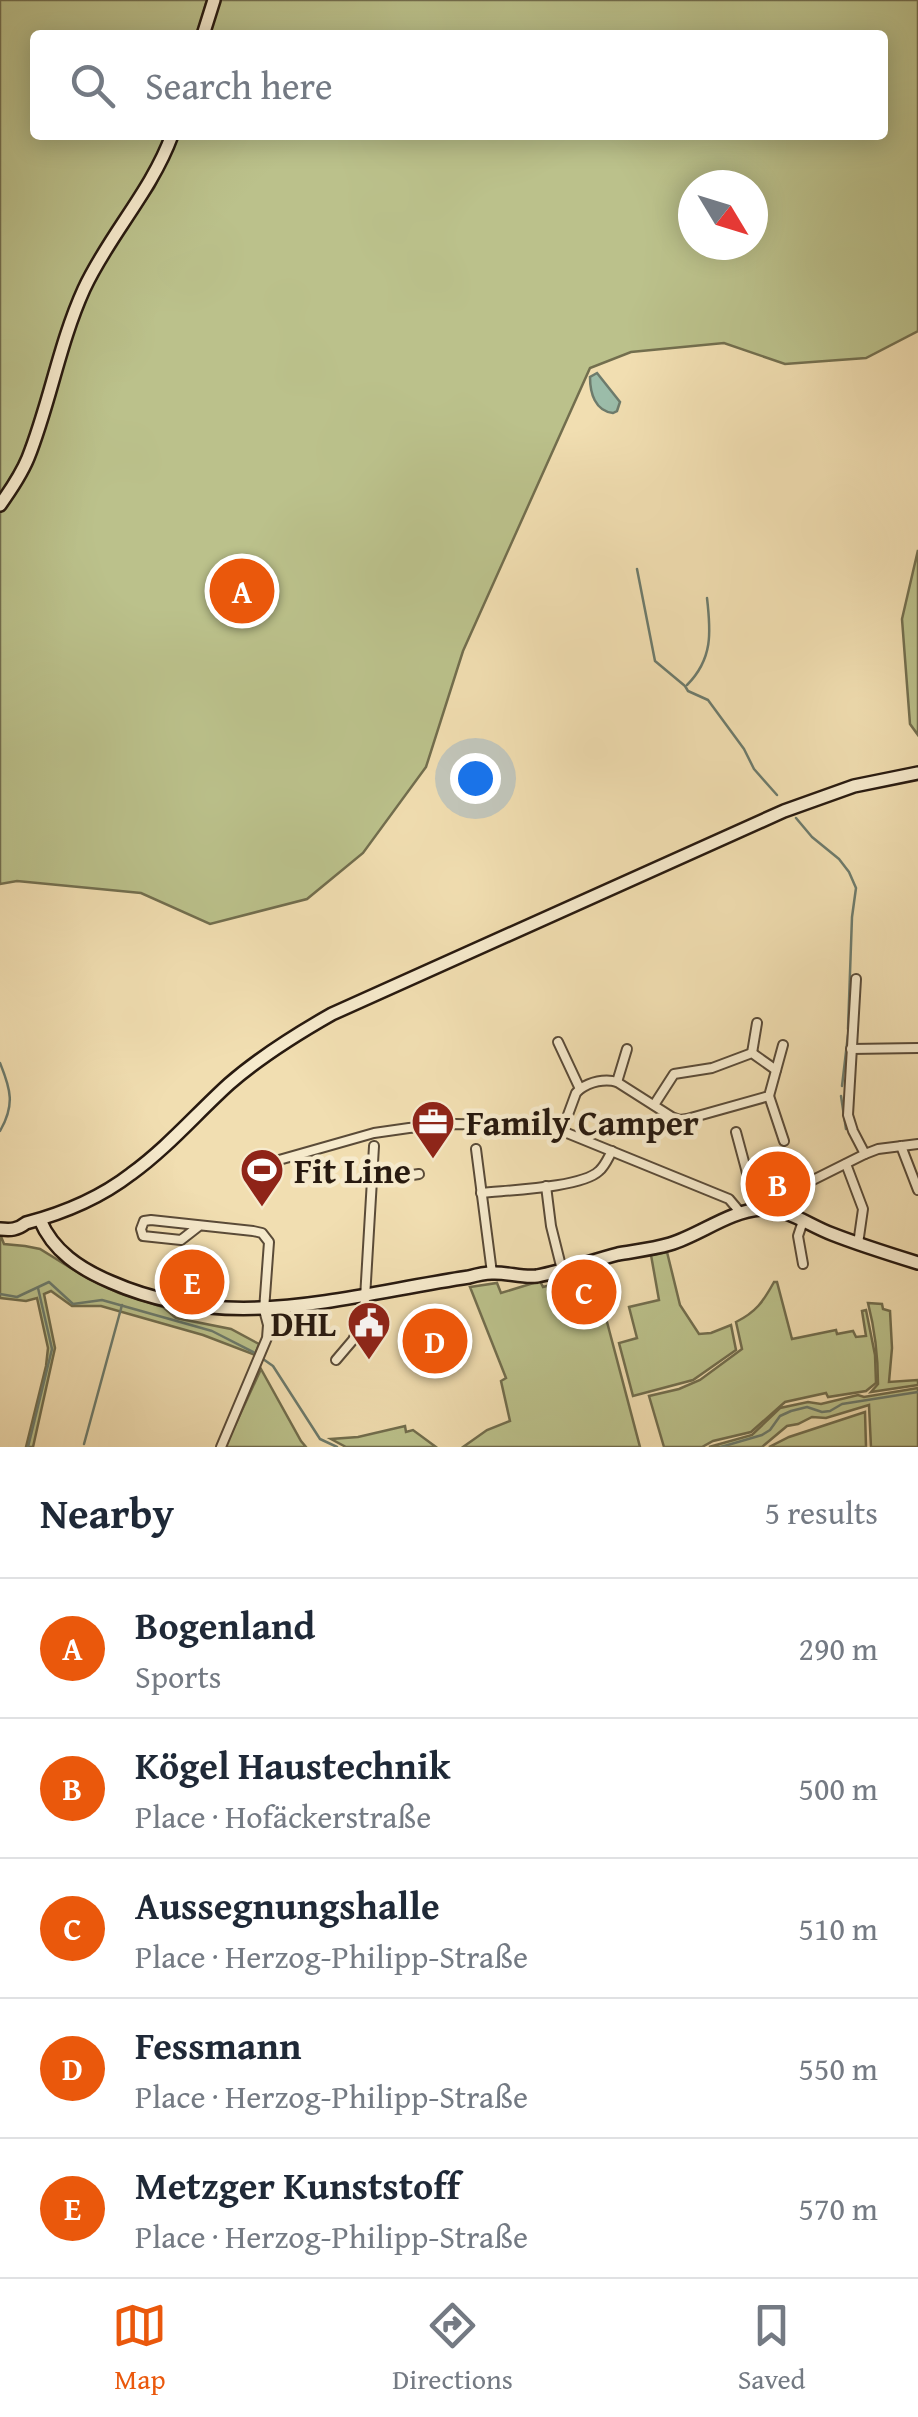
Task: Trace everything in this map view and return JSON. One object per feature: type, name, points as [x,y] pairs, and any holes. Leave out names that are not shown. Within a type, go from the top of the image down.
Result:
[{"type":"street","points":[[205,30],[214,0]]},
{"type":"street","points":[[0,505],[26,462],[72,316],[86,285],[151,181],[170,140]]},
{"type":"street","points":[[0,1229],[82,1204],[132,1174],[243,1073],[281,1044],[332,1014],[800,805],[854,786],[918,773]]},
{"type":"street","points":[[856,980],[848,1115],[865,1154]]},
{"type":"street","points":[[752,1053],[757,1023]]},
{"type":"street","points":[[558,1042],[580,1088]]},
{"type":"street","points":[[783,1045],[770,1096],[784,1141]]},
{"type":"street","points":[[851,1049],[918,1048]]},
{"type":"street","points":[[617,1082],[627,1049]]},
{"type":"street","points":[[752,1053],[776,1070]]},
{"type":"street","points":[[654,1105],[674,1074],[712,1068],[752,1053]]},
{"type":"street","points":[[562,1131],[580,1088],[609,1080],[680,1120],[770,1096]]},
{"type":"street","points":[[279,1160],[374,1133],[410,1128],[455,1124],[542,1126],[729,1198],[740,1212]]},
{"type":"street","points":[[736,1132],[757,1210]]},
{"type":"street","points":[[776,1209],[785,1194],[865,1154],[918,1144]]},
{"type":"street","points":[[336,1360],[352,1340],[364,1314],[374,1146]]},
{"type":"street","points":[[901,1146],[918,1190]]},
{"type":"street","points":[[476,1149],[492,1273]]},
{"type":"street","points":[[481,1192],[585,1179],[597,1174],[612,1151]]},
{"type":"street","points":[[846,1164],[863,1209],[858,1244]]},
{"type":"street","points":[[371,1181],[419,1174]]},
{"type":"street","points":[[546,1186],[562,1270]]},
{"type":"street","points":[[38,1220],[61,1252],[98,1276],[152,1298],[194,1306],[264,1310],[492,1273],[526,1276],[562,1270],[668,1244],[740,1212],[757,1210],[776,1209],[858,1244],[918,1263]]},
{"type":"street","points":[[199,1226],[181,1240],[143,1236],[141,1229],[144,1221],[152,1220],[253,1231],[266,1237],[270,1250],[264,1348],[222,1447]]},
{"type":"street","points":[[803,1221],[798,1236],[803,1264]]},
{"type":"green space","points":[[0,0],[207,0],[198,30],[30,30],[30,140],[164,140],[146,180],[101,249],[23,456],[0,496]]},
{"type":"green space","points":[[220,0],[918,0],[918,331],[866,358],[785,364],[724,343],[631,352],[590,368],[463,651],[426,767],[363,853],[307,899],[210,924],[141,893],[17,881],[0,884],[0,513],[9,500],[54,390],[84,299],[110,252],[154,188],[176,140],[888,140],[888,30],[211,30]]},
{"type":"green space","points":[[918,550],[918,735],[910,724],[902,619]]},
{"type":"green space","points":[[0,1234],[4,1244],[40,1249],[87,1278],[163,1307],[176,1318],[231,1329],[259,1344],[255,1355],[203,1335],[101,1306],[72,1306],[51,1291],[44,1294],[55,1348],[33,1447],[26,1447],[48,1348],[37,1298],[0,1298]]},
{"type":"green space","points":[[667,1252],[680,1305],[699,1334],[731,1325],[736,1350],[693,1380],[633,1396],[619,1343],[637,1338],[629,1307],[659,1300],[651,1255]]},
{"type":"green space","points":[[590,1277],[595,1291],[589,1294],[593,1306],[602,1303],[640,1447],[463,1447],[487,1430],[510,1421],[501,1381],[506,1378],[470,1287],[497,1283],[501,1293],[540,1281],[543,1287],[566,1281],[568,1285]]},
{"type":"green space","points":[[774,1282],[792,1339],[836,1330],[837,1334],[853,1331],[856,1337],[866,1336],[862,1311],[866,1310],[876,1383],[866,1391],[828,1397],[826,1393],[785,1402],[751,1432],[702,1447],[664,1447],[649,1396],[700,1380],[742,1349],[736,1322],[758,1306]]},
{"type":"green space","points":[[868,1303],[882,1304],[883,1309],[890,1311],[889,1382],[918,1380],[918,1385],[871,1392],[878,1384],[878,1374]]},
{"type":"green space","points":[[261,1369],[301,1441],[306,1447],[225,1447]]},
{"type":"green space","points":[[918,1388],[918,1447],[871,1447],[869,1405],[787,1426],[762,1447],[709,1447],[752,1435],[780,1408]]},
{"type":"green space","points":[[865,1412],[866,1447],[769,1447],[789,1437]]},
{"type":"green space","points":[[405,1426],[406,1432],[413,1430],[436,1447],[346,1447],[331,1439],[358,1437]]},
{"type":"shaded area","points":[[597,373],[620,402],[613,413],[602,409],[593,395],[590,377]]},
{"type":"waterway","points":[[637,569],[655,661],[688,691],[708,700],[754,769],[777,795]]},
{"type":"waterway","points":[[687,685],[706,655],[707,598]]},
{"type":"waterway","points":[[796,818],[839,859],[856,888],[848,1029]]},
{"type":"waterway","points":[[842,1086],[848,1035]]},
{"type":"waterway","points":[[0,1063],[10,1097],[0,1131]]},
{"type":"waterway","points":[[841,1096],[846,1129]]},
{"type":"waterway","points":[[0,1294],[17,1297],[49,1282],[73,1304],[102,1300],[212,1331],[257,1354]]},
{"type":"waterway","points":[[28,1447],[52,1349],[38,1288]]},
{"type":"waterway","points":[[84,1444],[122,1305]]},
{"type":"waterway","points":[[263,1359],[273,1366],[320,1439],[337,1447]]},
{"type":"waterway","points":[[721,1447],[762,1435],[780,1416],[791,1411],[807,1407],[830,1411],[842,1404],[918,1392]]},
{"type":"place","name":"Bogenland","points":[[242,591]]},
{"type":"place","name":"Family Camper","points":[[433,1160]]},
{"type":"place","name":"Kögel Haustechnik","points":[[778,1184]]},
{"type":"place","name":"Fit Line","points":[[262,1208]]},
{"type":"place","name":"Metzger Kunststoff","points":[[192,1282]]},
{"type":"place","name":"Aussegnungshalle","points":[[584,1292]]},
{"type":"place","name":"Fessmann","points":[[435,1341]]},
{"type":"place","name":"DHL","points":[[369,1361]]}]
